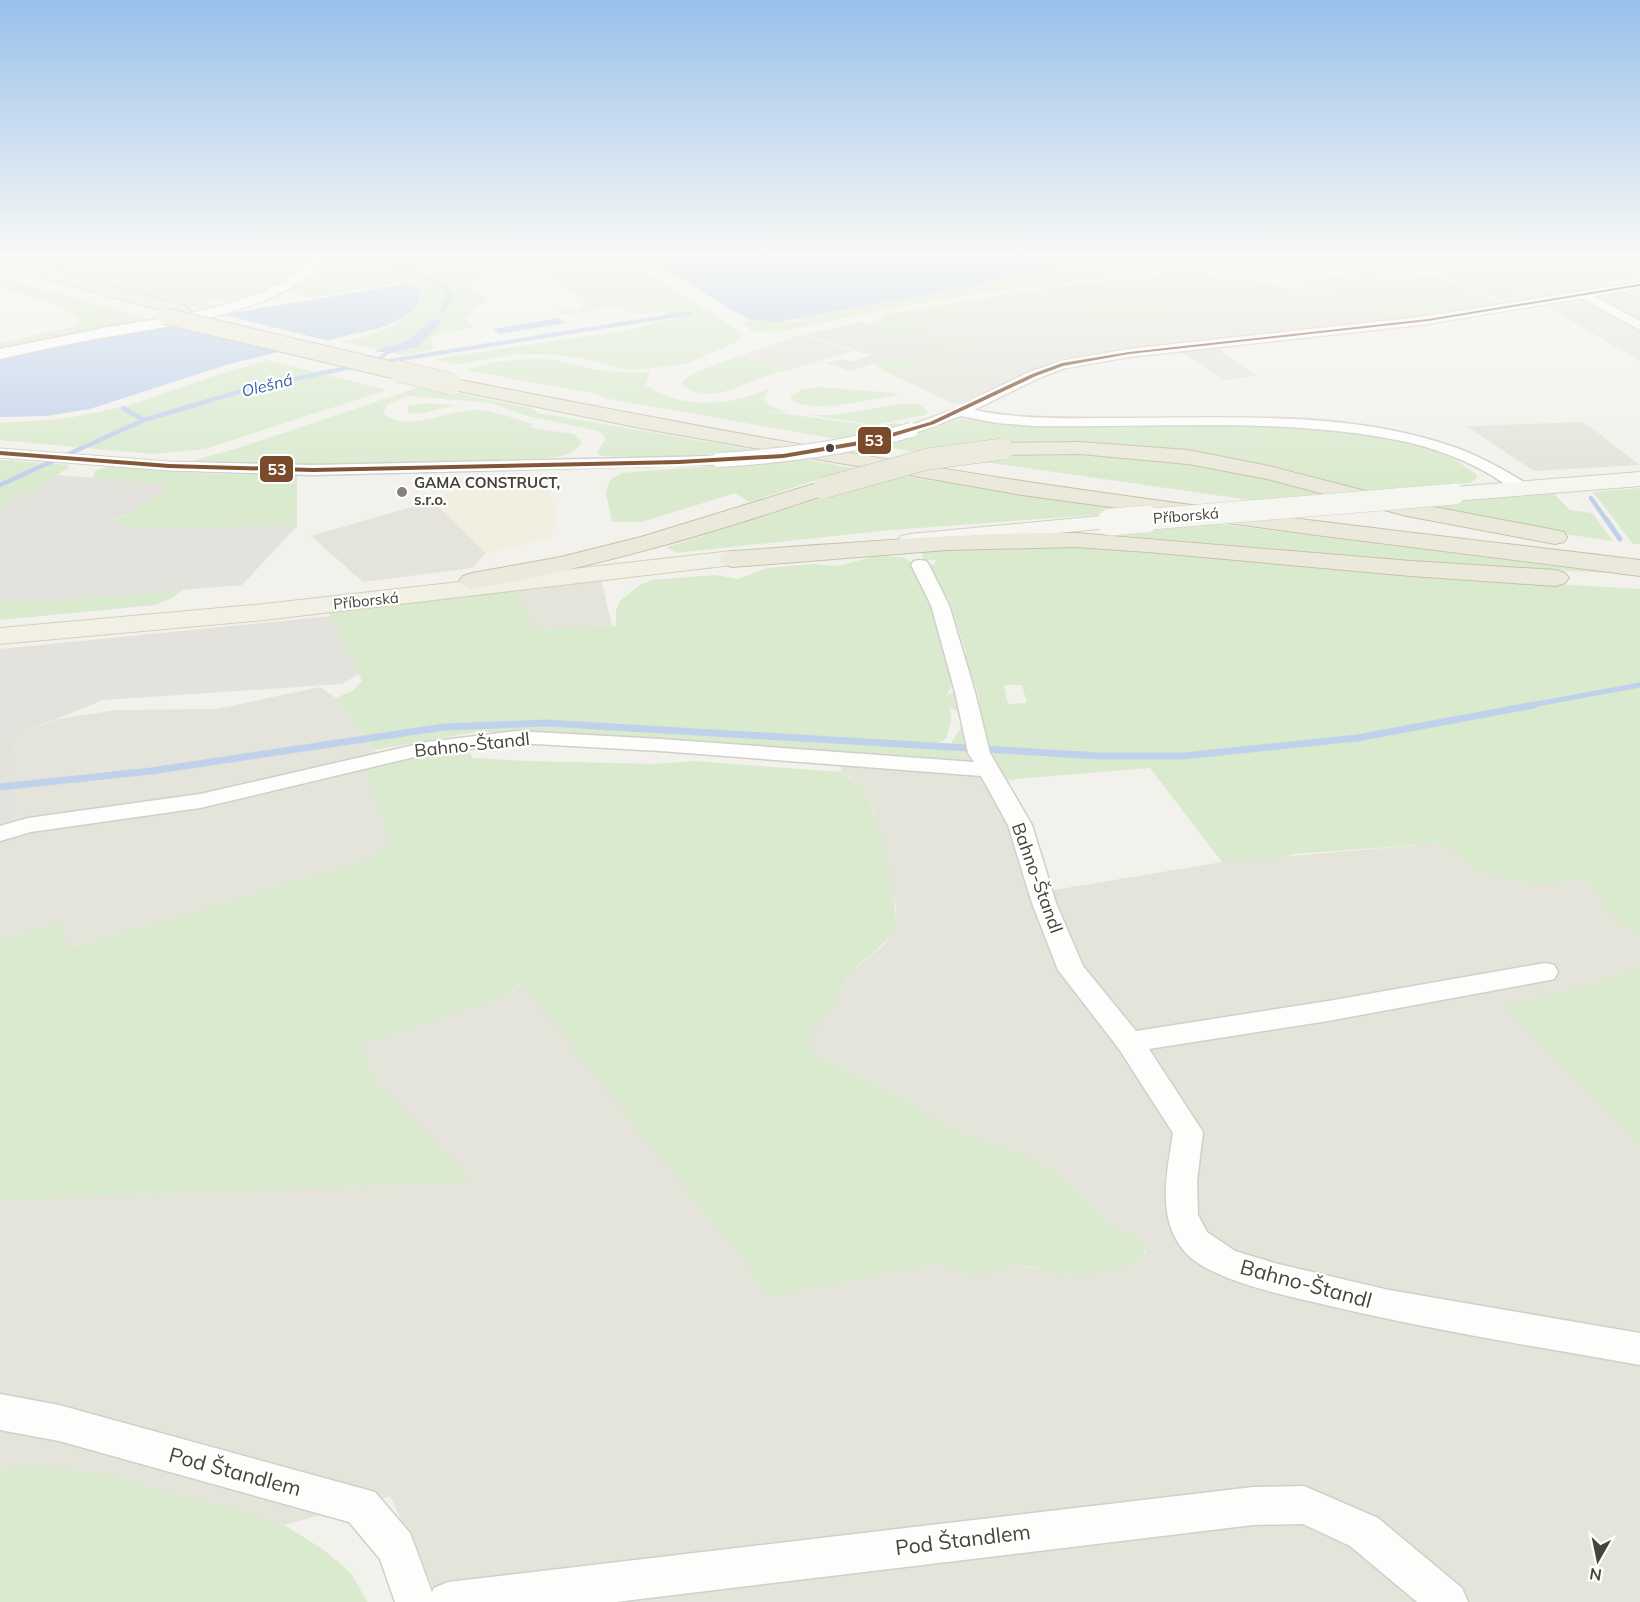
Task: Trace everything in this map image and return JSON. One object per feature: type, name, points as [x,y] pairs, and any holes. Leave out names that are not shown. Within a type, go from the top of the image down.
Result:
[{"type":"highway","points":[[240,330],[458,381],[674,428],[1022,488],[1316,528],[1640,568]]},
{"type":"highway","points":[[458,381],[1027,477],[1467,536],[1640,555]]},
{"type":"highway","points":[[472,582],[543,570],[608,555],[823,488],[928,459],[1003,449],[1107,449],[1206,460],[1444,516],[1640,551]]},
{"type":"highway","points":[[732,559],[987,541],[1076,540],[1443,572],[1640,583]]},
{"type":"main road","name":"Příborská","points":[[0,627],[1111,522],[1640,479]]},
{"type":"main road","name":"Příborská","points":[[0,636],[264,612],[732,559]]},
{"type":"street","points":[[0,354],[119,330]]},
{"type":"street","points":[[0,453],[220,468],[313,470],[719,460],[826,450],[872,441],[960,412],[1034,375],[1062,365],[1129,352],[1337,330]]},
{"type":"street","points":[[960,412],[997,419],[1033,422],[1285,423],[1352,428],[1432,445],[1492,468],[1524,488]]},
{"type":"street","name":"Bahno-Štandl","points":[[920,565],[940,605],[966,692],[981,756],[1020,825],[1044,903],[1071,970],[1130,1042],[1188,1132],[1181,1181],[1182,1217],[1196,1242],[1225,1262],[1278,1279],[1389,1305],[1640,1349]]},
{"type":"street","name":"Bahno-Štandl","points":[[0,834],[28,825],[200,801],[427,747],[517,737],[671,746],[981,756]]},
{"type":"street","points":[[1130,1042],[1328,1011],[1545,972]]},
{"type":"street","name":"Pod Štandlem","points":[[0,1412],[59,1424],[361,1506],[396,1547],[416,1602]]},
{"type":"street","name":"Pod Štandlem","points":[[448,1602],[1253,1506],[1304,1505],[1364,1532],[1448,1602]]},
{"type":"shaded area","points":[[825,330],[905,332],[953,350],[913,362],[897,357],[850,371],[827,363],[842,359],[852,362],[870,355],[806,334]]},
{"type":"shaded area","points":[[917,330],[1321,330],[1210,343],[1257,376],[1224,380],[1171,346],[1080,357],[1026,374],[972,401],[955,404],[890,374],[968,351]]},
{"type":"shaded area","points":[[1586,330],[1640,330],[1640,361]]},
{"type":"shaded area","points":[[802,334],[854,351],[785,371],[742,355]]},
{"type":"shaded area","points":[[1584,422],[1640,465],[1534,471],[1466,426]]},
{"type":"shaded area","points":[[57,475],[171,484],[133,512],[116,519],[126,527],[297,526],[242,585],[60,600],[0,602],[0,508]]},
{"type":"shaded area","points":[[515,476],[538,478],[558,486],[546,491],[558,508],[550,538],[486,553],[433,501],[459,487],[449,479]]},
{"type":"shaded area","points":[[433,501],[486,553],[472,568],[363,582],[311,536]]},
{"type":"shaded area","points":[[601,579],[612,626],[535,629],[515,588]]},
{"type":"shaded area","points":[[331,616],[359,674],[342,684],[103,700],[13,736],[17,823],[0,828],[0,649]]},
{"type":"shaded area","points":[[320,687],[336,698],[384,764],[363,769],[391,842],[369,859],[168,920],[66,948],[59,923],[0,940],[0,828],[17,822],[13,736],[58,719],[116,710],[217,709]]},
{"type":"shaded area","points":[[842,753],[947,761],[970,753],[1048,891],[1222,862],[1443,843],[1476,871],[1536,885],[1585,879],[1601,896],[1606,911],[1628,930],[1640,934],[1640,967],[1507,1007],[1640,1146],[1640,1602],[440,1602],[390,1496],[284,1525],[228,1506],[165,1492],[112,1475],[42,1466],[12,1467],[0,1471],[0,1200],[470,1182],[376,1083],[361,1045],[502,997],[523,982],[747,1265],[764,1292],[773,1296],[938,1263],[948,1265],[962,1274],[1020,1265],[1071,1275],[1122,1267],[1140,1261],[1146,1253],[1145,1247],[1137,1237],[1109,1225],[1070,1184],[1042,1164],[1008,1148],[944,1126],[912,1103],[822,1058],[811,1050],[808,1041],[812,1030],[834,1004],[850,973],[884,945],[894,928],[896,909],[874,810],[867,796],[849,776],[841,772]]},
{"type":"green space","points":[[58,330],[104,330],[3,350],[0,348],[0,343]]},
{"type":"green space","points":[[382,330],[449,330],[431,338],[433,350],[403,355],[341,342]]},
{"type":"green space","points":[[629,330],[737,330],[742,333],[735,343],[685,364],[644,369],[627,370],[582,358],[544,354],[516,354],[454,365],[434,359]]},
{"type":"green space","points":[[750,330],[789,330],[773,333]]},
{"type":"green space","points":[[920,330],[969,351],[890,374],[873,364],[898,357],[913,362],[953,350],[905,332],[869,331]]},
{"type":"green space","points":[[742,355],[785,371],[734,389],[708,394],[682,385],[683,380],[696,372]]},
{"type":"green space","points":[[551,359],[602,371],[650,373],[645,385],[674,399],[689,402],[721,402],[768,389],[764,400],[772,407],[790,413],[757,410],[874,426],[897,423],[903,426],[847,441],[604,398],[597,394],[464,370],[496,362]]},
{"type":"green space","points":[[267,360],[387,390],[205,449],[153,454],[0,440],[0,423],[63,419],[127,406]]},
{"type":"green space","points":[[423,386],[531,408],[538,413],[762,451],[661,457],[601,456],[597,452],[605,440],[603,434],[598,431],[523,415],[491,403],[408,396],[387,405],[383,413],[393,419],[416,421],[463,411],[489,411],[533,424],[531,428],[574,434],[582,442],[572,452],[558,457],[372,464],[187,462],[235,449]]},
{"type":"green space","points":[[816,387],[902,394],[828,406],[800,404],[791,399],[791,396],[802,389]]},
{"type":"green space","points":[[425,403],[456,405],[418,414],[408,413],[408,406]]},
{"type":"green space","points":[[905,403],[920,405],[928,412],[925,415],[874,425],[810,415],[835,415]]},
{"type":"green space","points":[[962,419],[1028,425],[1284,426],[1351,431],[1432,450],[1456,460],[1477,475],[1476,479],[1470,483],[1374,493],[1278,467],[1215,455],[1130,445],[1042,443],[928,454],[875,445]]},
{"type":"green space","points":[[1071,452],[1202,463],[1344,495],[1264,502],[964,459]]},
{"type":"green space","points":[[804,459],[853,468],[749,502],[735,493],[642,522],[612,522],[606,493],[610,480],[622,473]]},
{"type":"green space","points":[[0,460],[69,465],[67,469],[0,508]]},
{"type":"green space","points":[[107,467],[219,474],[297,475],[297,526],[126,527],[116,520],[133,512],[170,485],[93,478],[95,471]]},
{"type":"green space","points":[[894,475],[1113,508],[1109,514],[891,530],[676,553],[667,547]]},
{"type":"green space","points":[[1640,488],[1640,544],[1633,544],[1593,492]]},
{"type":"green space","points":[[1554,494],[1570,510],[1592,513],[1613,541],[1536,530],[1427,504]]},
{"type":"green space","points":[[1213,523],[1609,573],[1460,565],[1114,535],[1118,531]]},
{"type":"green space","points":[[1039,546],[1104,547],[1520,582],[1640,589],[1640,934],[1628,930],[1606,911],[1601,896],[1585,879],[1536,885],[1476,871],[1443,843],[1294,854],[1284,857],[1222,862],[1150,768],[1005,780],[987,753],[978,693],[965,658],[966,652],[948,597],[942,591],[930,567],[938,560],[924,560],[921,551]],"holes":[[[1004,685],[1022,685],[1027,703],[1008,704]]]},
{"type":"green space","points":[[876,556],[903,557],[914,564],[941,625],[953,684],[946,696],[954,692],[956,685],[970,753],[947,761],[562,732],[477,732],[374,750],[336,698],[354,690],[362,681],[327,608],[515,588],[535,629],[616,626],[616,610],[620,601],[640,585],[651,580],[716,575],[738,579],[767,568],[814,564],[838,566]],"holes":[[[950,707],[960,713],[961,727],[951,744],[935,745],[946,739],[951,722]]]},
{"type":"green space","points":[[183,590],[172,598],[155,605],[0,620],[0,602],[60,600]]},
{"type":"green space","points":[[457,749],[470,753],[473,758],[655,764],[693,761],[841,772],[848,777],[859,786],[872,807],[888,864],[895,920],[889,937],[848,976],[834,1005],[812,1032],[809,1044],[813,1051],[822,1058],[912,1103],[944,1126],[1008,1148],[1042,1164],[1070,1184],[1109,1225],[1137,1237],[1145,1247],[1144,1257],[1137,1262],[1116,1269],[1067,1275],[1018,1265],[968,1275],[938,1263],[773,1296],[764,1292],[747,1265],[522,982],[502,997],[361,1045],[376,1083],[471,1182],[0,1200],[0,940],[59,923],[67,948],[369,859],[391,842],[363,769]]},
{"type":"green space","points":[[1640,967],[1640,1146],[1506,1007]]},
{"type":"green space","points":[[42,1466],[112,1475],[165,1492],[228,1506],[284,1525],[321,1548],[342,1565],[353,1576],[367,1602],[0,1602],[0,1471],[12,1467]]},
{"type":"water","points":[[132,330],[372,330],[229,364],[90,409],[47,416],[0,417],[0,357]]},
{"type":"water","points":[[420,330],[435,330],[418,347],[394,352],[375,352],[406,341]]},
{"type":"water","points":[[494,330],[524,330],[499,334]]},
{"type":"pier","points":[[191,330],[284,330],[334,342],[282,353]]},
{"type":"waterway","name":"Olešná","points":[[382,362],[585,330]]},
{"type":"waterway","points":[[374,363],[388,352],[395,350]]},
{"type":"waterway","name":"Olešná","points":[[324,373],[356,366]]},
{"type":"waterway","name":"Olešná","points":[[144,420],[245,390],[331,371]]},
{"type":"waterway","points":[[123,408],[144,420]]},
{"type":"waterway","name":"Olešná","points":[[0,485],[144,420]]},
{"type":"waterway","points":[[1591,498],[1607,521]]},
{"type":"waterway","points":[[1606,519],[1620,539]]},
{"type":"waterway","points":[[1526,706],[1640,685]]},
{"type":"waterway","points":[[0,787],[151,771],[444,727],[547,723],[1100,756],[1184,756],[1357,738],[1534,705]]},
{"type":"transit line","name":"53","points":[[0,453],[169,466],[313,470],[679,462],[783,456],[872,441],[932,423],[1034,375],[1062,365],[1129,353],[1340,330]]},
{"type":"place","name":"GAMA CONSTRUCT, s.r.o.","points":[[402,492]]}]
